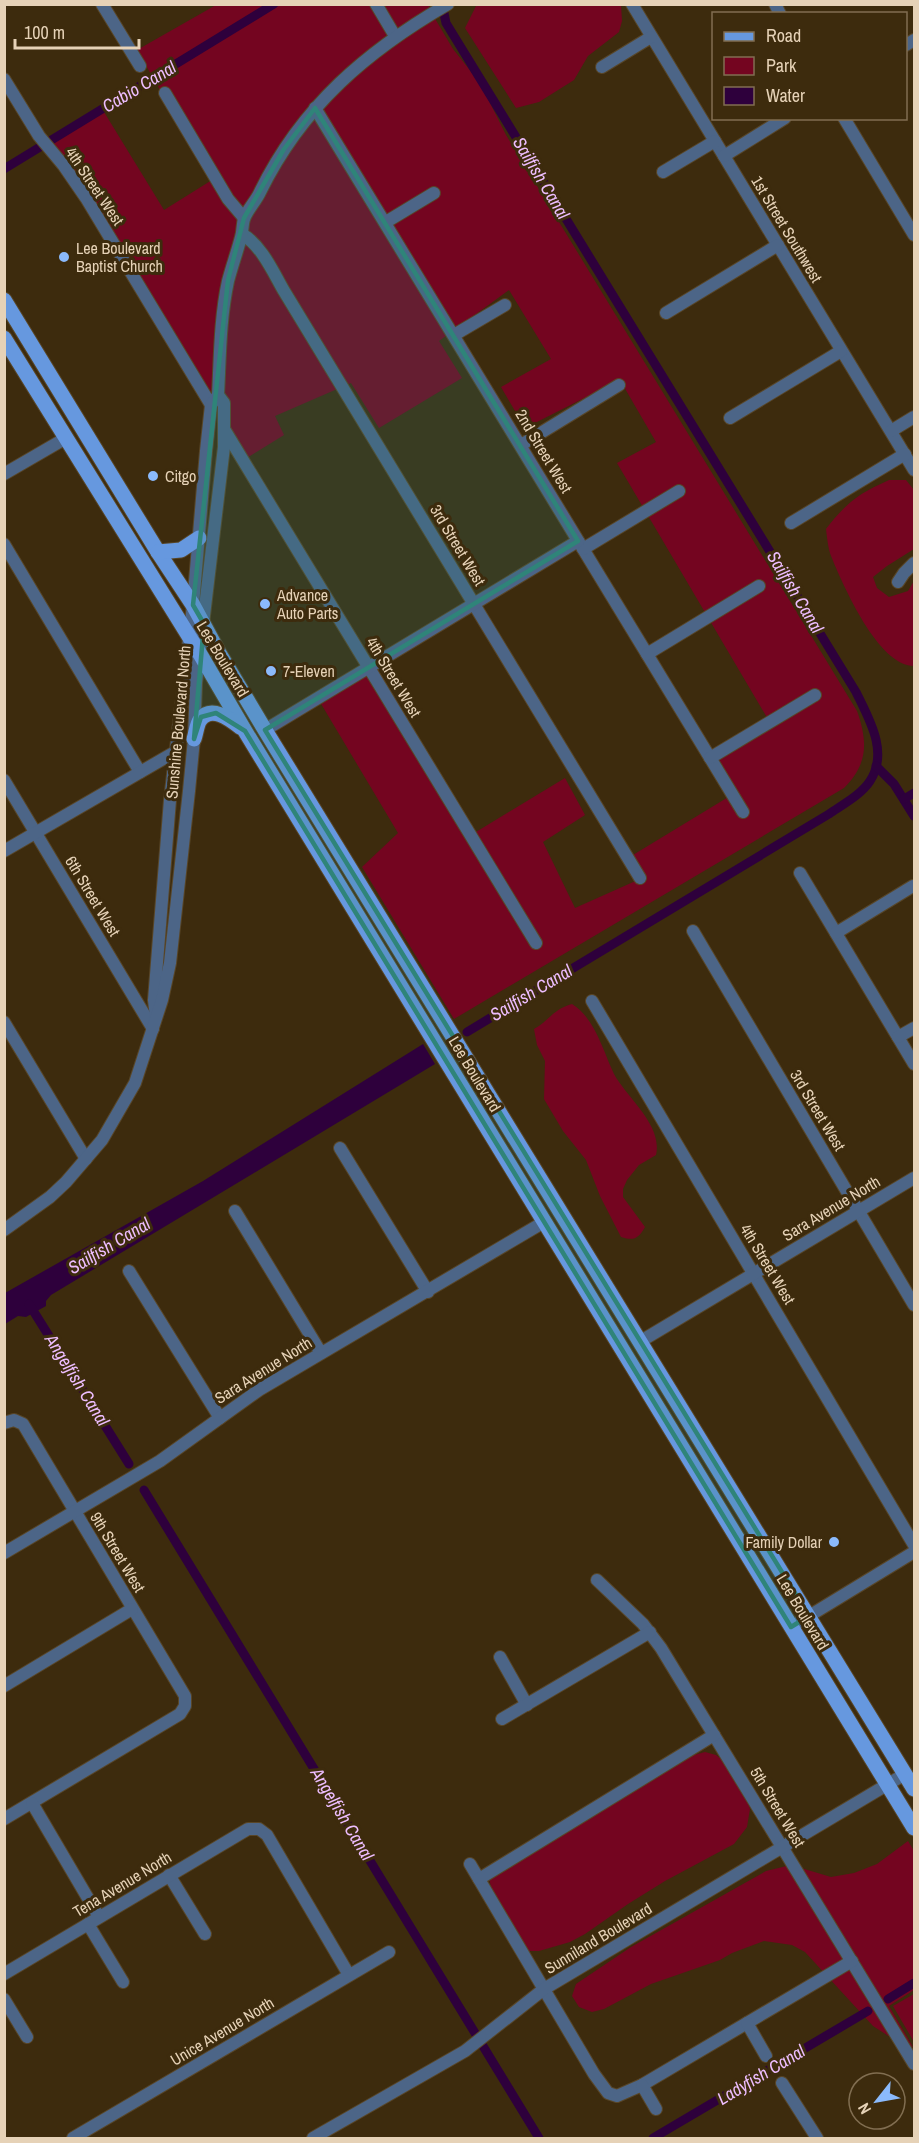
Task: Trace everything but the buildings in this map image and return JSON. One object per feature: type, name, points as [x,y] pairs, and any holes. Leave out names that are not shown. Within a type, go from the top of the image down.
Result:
[{"type":"main road","name":"Lee Boulevard","points":[[4,300],[158,552],[193,604],[265,730],[915,1789]]},
{"type":"main road","points":[[4,320],[38,372],[55,383]]},
{"type":"main road","name":"Lee Boulevard","points":[[4,338],[189,636],[915,1828]]},
{"type":"main road","points":[[158,552],[181,550],[199,538]]},
{"type":"main road","points":[[194,739],[201,719],[216,713],[245,731]]},
{"type":"main road","points":[[544,1222],[554,1224],[564,1236],[638,1357],[658,1370]]},
{"type":"street","points":[[102,4],[140,66]]},
{"type":"street","points":[[376,4],[395,36]]},
{"type":"street","name":"Sunshine Boulevard North","points":[[155,1023],[154,1000],[162,890],[175,752],[225,300],[244,219],[284,149],[315,108],[347,75],[395,36],[448,4]]},
{"type":"street","name":"1st Street Southwest","points":[[632,4],[915,470]]},
{"type":"street","points":[[602,67],[651,37]]},
{"type":"street","name":"4th Street West","points":[[4,79],[39,136],[86,198],[215,400]]},
{"type":"street","points":[[165,93],[228,199],[244,219]]},
{"type":"street","name":"2nd Street West","points":[[315,108],[743,812]]},
{"type":"street","points":[[724,156],[782,120]]},
{"type":"street","points":[[845,120],[915,235]]},
{"type":"street","points":[[663,172],[715,141]]},
{"type":"street","points":[[386,222],[434,193]]},
{"type":"street","name":"3rd Street West","points":[[242,234],[257,246],[640,878]]},
{"type":"street","points":[[666,313],[778,245]]},
{"type":"street","points":[[454,335],[505,305]]},
{"type":"street","points":[[730,418],[841,351]]},
{"type":"street","points":[[521,445],[619,384]]},
{"type":"street","name":"Sunshine Boulevard North","points":[[4,1230],[50,1197],[102,1140],[125,1102],[143,1063],[162,1000],[170,963],[194,739],[196,683],[216,529],[224,403],[215,400]]},
{"type":"street","points":[[891,431],[915,417]]},
{"type":"street","name":"4th Street West","points":[[224,429],[536,943]]},
{"type":"street","points":[[4,474],[66,438]]},
{"type":"street","points":[[791,523],[905,454]]},
{"type":"street","points":[[265,730],[474,603],[679,491]]},
{"type":"street","points":[[4,544],[141,772]]},
{"type":"street","points":[[898,582],[915,563]]},
{"type":"street","points":[[647,654],[759,586]]},
{"type":"street","points":[[710,759],[815,695]]},
{"type":"street","points":[[4,851],[175,752]]},
{"type":"street","name":"6th Street West","points":[[4,780],[155,1023]]},
{"type":"street","points":[[801,873],[915,1064]]},
{"type":"street","points":[[170,963],[166,950],[169,898],[162,890],[179,879]]},
{"type":"street","points":[[836,933],[913,886]]},
{"type":"street","name":"3rd Street West","points":[[693,932],[915,1305]]},
{"type":"street","name":"4th Street West","points":[[592,1001],[915,1545]]},
{"type":"street","points":[[4,1022],[86,1159]]},
{"type":"street","points":[[898,1037],[915,1028]]},
{"type":"street","points":[[340,1148],[428,1292]]},
{"type":"street","name":"Sara Avenue North","points":[[641,1341],[915,1178]]},
{"type":"street","points":[[235,1211],[321,1353]]},
{"type":"street","name":"Sara Avenue North","points":[[4,1554],[168,1456],[259,1390],[544,1222]]},
{"type":"street","points":[[129,1271],[220,1418]]},
{"type":"street","name":"9th Street West","points":[[9,1421],[23,1424],[185,1696],[185,1706],[180,1714],[32,1803]]},
{"type":"street","points":[[791,1627],[915,1552]]},
{"type":"street","name":"5th Street West","points":[[597,1580],[650,1632],[915,2064]]},
{"type":"street","points":[[4,1686],[132,1609]]},
{"type":"street","points":[[502,1719],[650,1632]]},
{"type":"street","points":[[500,1657],[527,1704]]},
{"type":"street","points":[[479,1879],[714,1735]]},
{"type":"street","name":"Sunniland Boulevard","points":[[313,2139],[465,2051],[544,1989],[905,1774]]},
{"type":"street","points":[[4,1819],[32,1803],[99,1917]]},
{"type":"street","name":"Tena Avenue North","points":[[4,1974],[248,1828],[259,1829],[267,1835],[349,1975]]},
{"type":"street","points":[[470,1864],[594,2074],[608,2093],[617,2096],[642,2085],[852,1961]]},
{"type":"street","points":[[169,1875],[205,1934]]},
{"type":"street","points":[[88,1924],[123,1982]]},
{"type":"street","name":"Unice Avenue North","points":[[73,2139],[389,1952]]},
{"type":"street","points":[[4,1999],[27,2037]]},
{"type":"street","points":[[747,2024],[766,2056]]},
{"type":"street","points":[[782,2083],[817,2139]]},
{"type":"street","points":[[642,2085],[656,2109]]},
{"type":"highlighted area","points":[[315,108],[578,541],[265,730],[809,1616],[791,1627],[245,731],[216,713],[201,717],[194,739],[204,624],[193,605],[228,280],[244,218],[284,149]]},
{"type":"green space","points":[[479,4],[621,5],[622,21],[619,32],[588,56],[574,80],[539,102],[516,108],[465,28]]},
{"type":"green space","points":[[216,5],[429,5],[430,10],[344,71],[240,216],[214,392],[209,400],[46,145],[104,112],[164,210],[212,180],[137,50]]},
{"type":"green space","points":[[434,17],[453,49],[480,83],[506,135],[857,711],[864,743],[862,761],[858,770],[844,788],[454,1019],[362,867],[398,833],[317,697],[368,668],[471,835],[565,778],[585,815],[543,842],[575,908],[640,879],[628,858],[730,796],[711,751],[772,726],[617,463],[656,442],[620,380],[525,428],[501,387],[551,359],[509,290],[439,341],[462,378],[379,428],[351,383],[275,416],[284,435],[242,461],[229,439],[223,392],[230,300],[248,220],[288,151],[319,111],[373,58]]},
{"type":"green space","points":[[889,480],[906,480],[914,490],[914,549],[873,577],[877,588],[889,597],[908,591],[914,581],[914,666],[901,662],[888,653],[875,639],[853,604],[831,556],[827,539],[826,529],[847,505]]},
{"type":"green space","points":[[572,1004],[580,1010],[592,1026],[614,1074],[649,1123],[657,1144],[656,1155],[639,1165],[623,1189],[623,1197],[645,1227],[638,1236],[632,1239],[621,1237],[600,1196],[586,1160],[563,1131],[544,1099],[545,1061],[537,1045],[534,1029],[560,1009]]},
{"type":"green space","points":[[705,1752],[716,1755],[727,1764],[743,1787],[750,1809],[747,1827],[734,1844],[665,1881],[570,1942],[539,1951],[529,1951],[521,1946],[495,1906],[489,1878],[683,1758]]},
{"type":"green space","points":[[908,1841],[914,1851],[914,1990],[889,2006],[913,2047],[890,2037],[873,2026],[805,1952],[792,1945],[764,1941],[720,1960],[651,1984],[604,2009],[592,2012],[579,2007],[572,1996],[576,1984],[631,1947],[766,1871],[791,1865],[831,1877],[854,1873],[877,1864]]},
{"type":"green space","points":[[914,1994],[914,2042],[893,2006]]},
{"type":"water","points":[[423,1044],[435,1064],[51,1295],[46,1301],[46,1306],[26,1317],[18,1316],[5,1324],[5,1293],[203,1181]]},
{"type":"waterway","name":"Cabio Canal","points":[[4,169],[274,4]]},
{"type":"waterway","name":"Sailfish Canal","points":[[442,4],[446,23],[856,692],[875,736],[878,759],[870,781],[862,791],[829,814],[467,1032]]},
{"type":"waterway","points":[[876,766],[894,784],[914,816]]},
{"type":"waterway","points":[[904,799],[914,793]]},
{"type":"waterway","name":"Angelfish Canal","points":[[29,1304],[129,1464]]},
{"type":"waterway","name":"Angelfish Canal","points":[[144,1490],[539,2138]]},
{"type":"waterway","name":"Ladyfish Canal","points":[[888,1999],[914,1983]]},
{"type":"waterway","name":"Ladyfish Canal","points":[[653,2138],[868,2011]]},
{"type":"place","name":"Lee Boulevard Baptist Church","points":[[64,257]]},
{"type":"place","name":"Citgo","points":[[153,476]]},
{"type":"place","name":"Advance Auto Parts","points":[[265,604]]},
{"type":"place","name":"7-Eleven","points":[[271,671]]},
{"type":"place","name":"Family Dollar","points":[[834,1542]]}]
